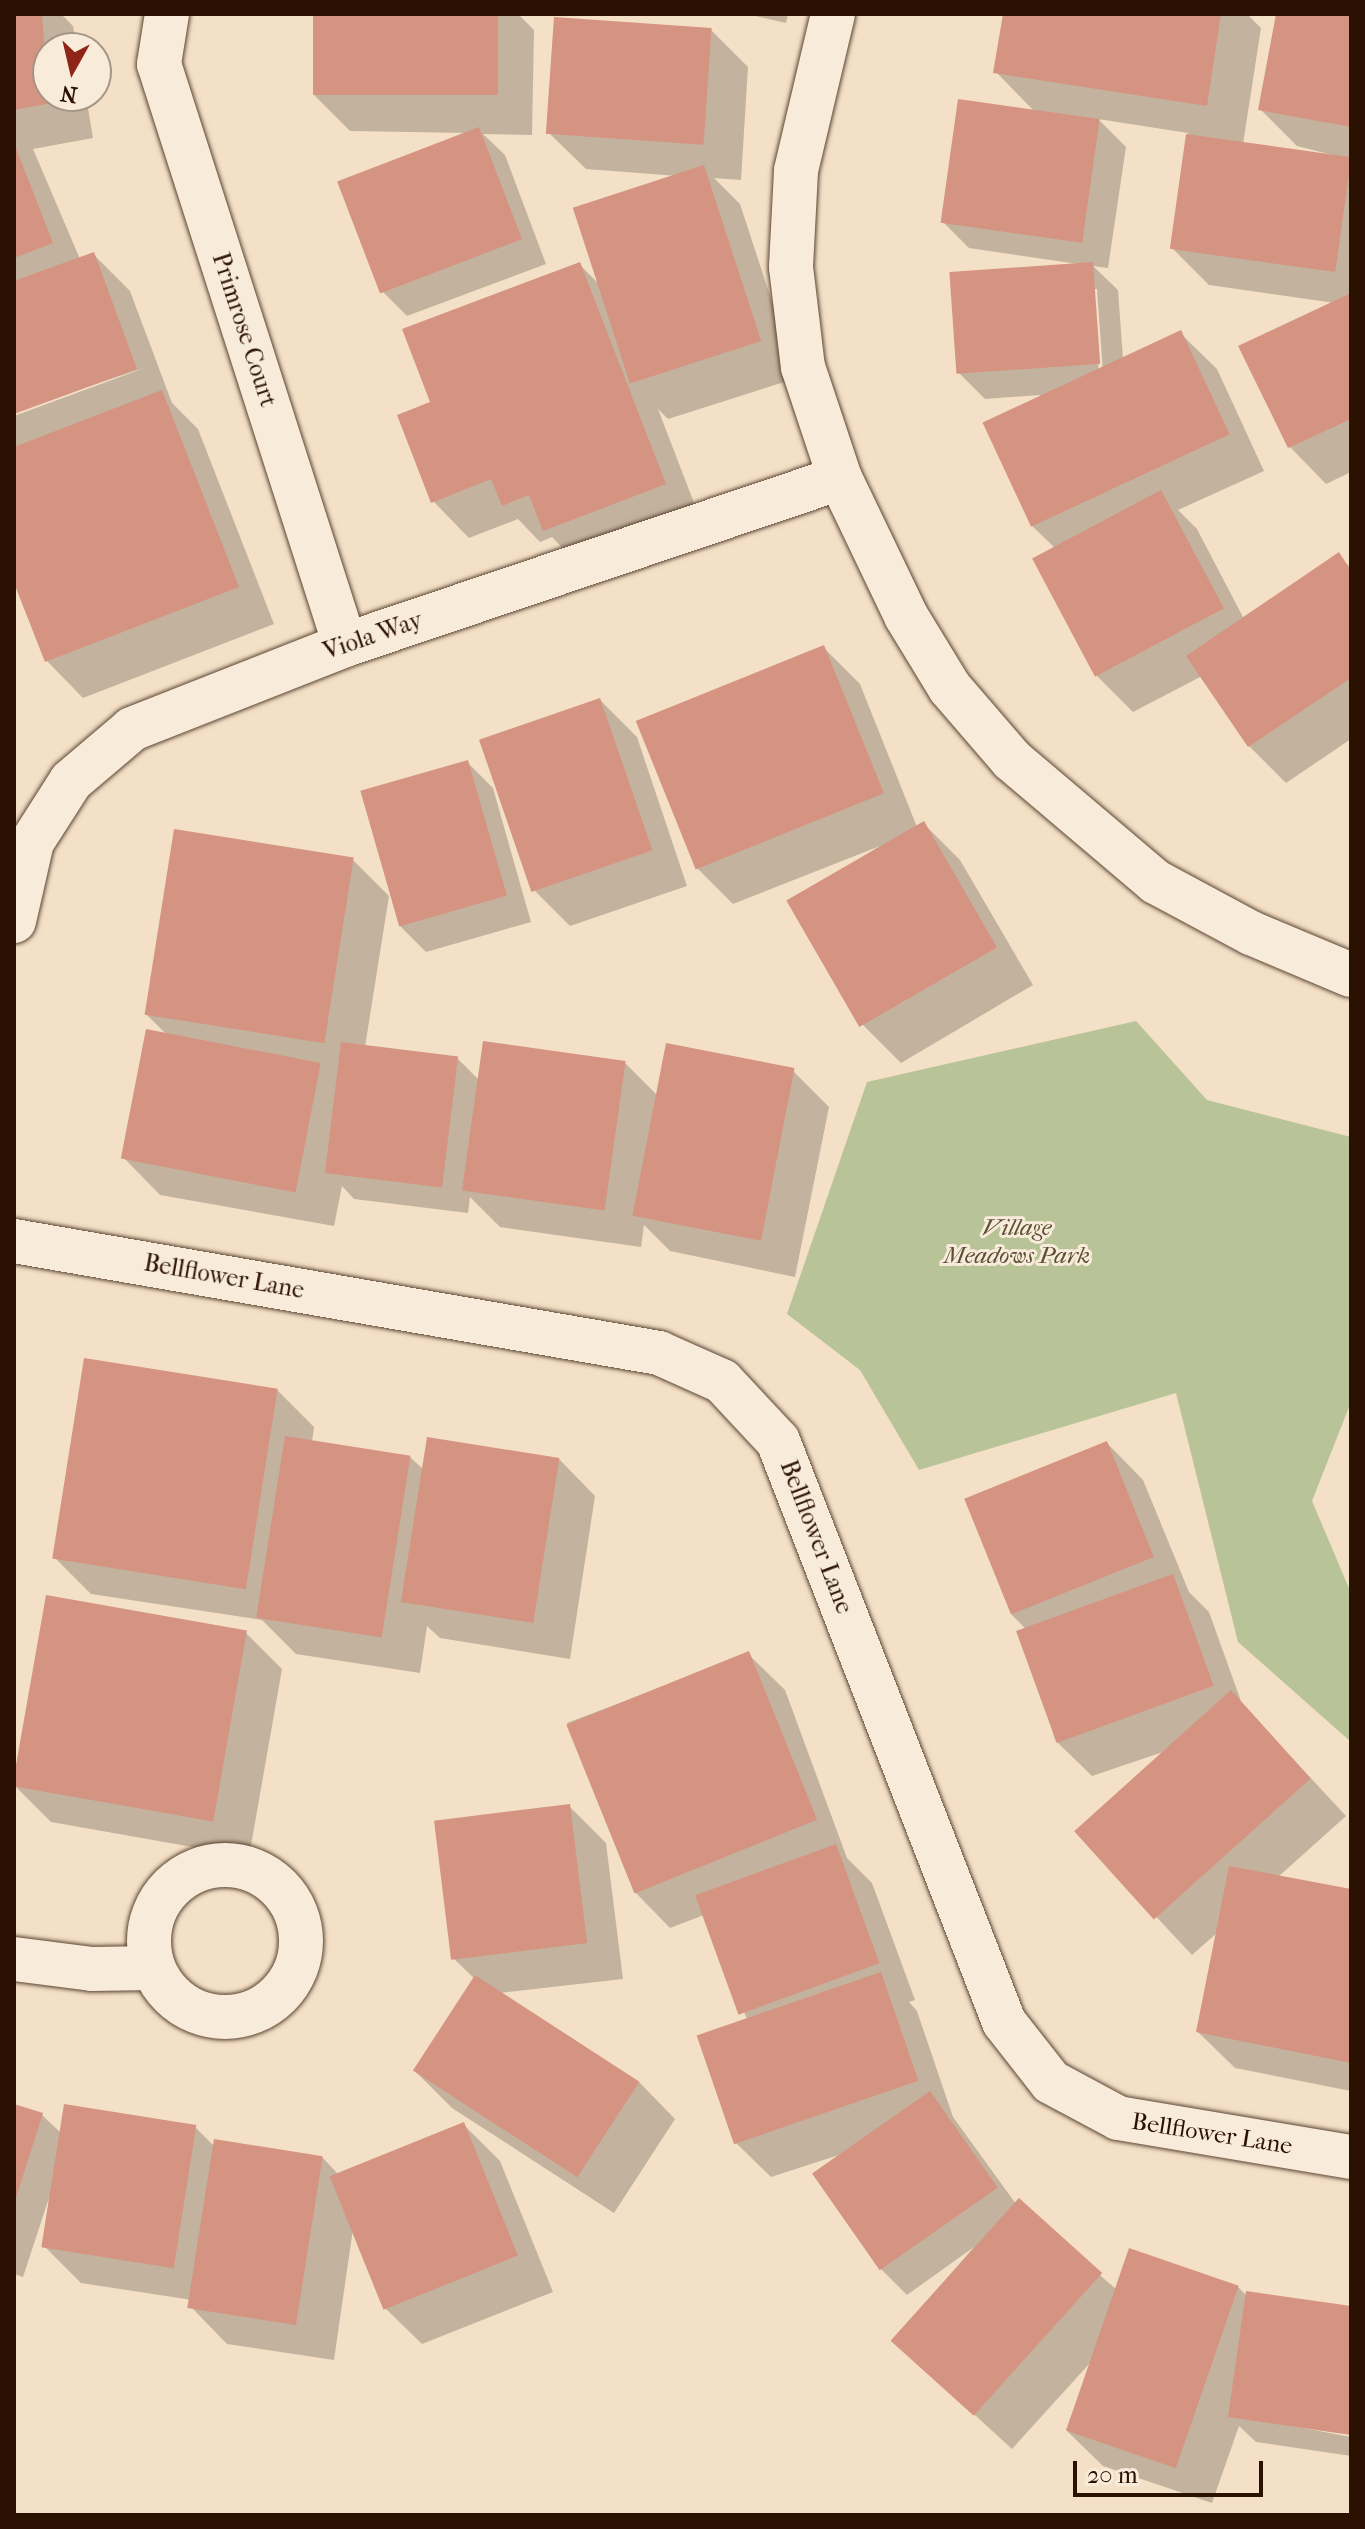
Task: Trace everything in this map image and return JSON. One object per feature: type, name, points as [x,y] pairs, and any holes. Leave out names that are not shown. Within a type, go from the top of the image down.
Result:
[{"type":"street","name":"Primrose Court","points":[[167,14],[159,64],[345,645]]},
{"type":"street","points":[[833,14],[796,171],[791,267],[803,367],[840,478],[906,616],[950,688],[1012,760],[1156,882],[1251,933],[1351,975]]},
{"type":"street","name":"Viola Way","points":[[14,921],[32,842],[71,781],[132,729],[345,645],[840,478]]},
{"type":"street","name":"Bellflower Lane","points":[[14,1241],[659,1353],[722,1381],[778,1441],[1004,2022],[1051,2082],[1118,2118],[1351,2157]]},
{"type":"street","points":[[14,1959],[92,1969],[153,1968]]},
{"type":"green space","name":"Village Meadows Park","points":[[1136,1021],[1207,1100],[1351,1137],[1351,1402],[1312,1501],[1351,1593],[1351,1742],[1238,1642],[1176,1393],[919,1470],[860,1370],[787,1314],[867,1082]]},
{"type":"building","points":[[14,14],[42,14],[43,32],[32,32],[32,107],[14,110]]},
{"type":"building","points":[[313,14],[498,14],[498,95],[313,95]]},
{"type":"building","points":[[1003,14],[1221,14],[1207,106],[993,73]]},
{"type":"building","points":[[1276,14],[1351,14],[1351,127],[1258,110]]},
{"type":"building","points":[[554,17],[712,28],[703,145],[546,134]]},
{"type":"building","points":[[958,99],[1100,119],[1082,243],[941,223]]},
{"type":"building","points":[[479,127],[522,239],[380,294],[337,181]]},
{"type":"building","points":[[1186,134],[1351,157],[1335,272],[1170,249]]},
{"type":"building","points":[[14,143],[53,243],[14,258]]},
{"type":"building","points":[[704,165],[761,341],[630,384],[573,208]]},
{"type":"building","points":[[94,252],[137,369],[14,414],[14,281]]},
{"type":"building","points":[[580,262],[666,484],[543,531],[529,495],[502,506],[491,479],[431,503],[397,415],[430,402],[402,329]]},
{"type":"building","points":[[1093,262],[1100,364],[956,374],[949,272]]},
{"type":"building","points":[[1351,293],[1351,419],[1288,448],[1238,346]]},
{"type":"building","points":[[1181,330],[1230,434],[1031,527],[983,423]]},
{"type":"building","points":[[162,390],[239,587],[45,662],[14,583],[14,447]]},
{"type":"building","points":[[1161,490],[1224,608],[1095,677],[1032,559]]},
{"type":"building","points":[[1339,552],[1351,571],[1351,678],[1248,747],[1186,656]]},
{"type":"building","points":[[824,645],[884,793],[696,869],[636,721]]},
{"type":"building","points":[[600,698],[652,850],[531,892],[479,740]]},
{"type":"building","points":[[468,760],[507,896],[399,926],[360,791]]},
{"type":"building","points":[[924,821],[997,947],[859,1027],[786,900]]},
{"type":"building","points":[[174,829],[354,857],[324,1043],[145,1015]]},
{"type":"building","points":[[146,1029],[321,1063],[296,1193],[121,1159]]},
{"type":"building","points":[[483,1041],[626,1061],[605,1211],[462,1191]]},
{"type":"building","points":[[341,1042],[458,1056],[442,1187],[325,1173]]},
{"type":"building","points":[[666,1043],[795,1068],[761,1241],[632,1216]]},
{"type":"building","points":[[84,1358],[278,1389],[246,1589],[52,1559]]},
{"type":"building","points":[[285,1436],[410,1456],[382,1638],[256,1618]]},
{"type":"building","points":[[427,1437],[559,1458],[533,1623],[401,1602]]},
{"type":"building","points":[[1107,1441],[1154,1557],[1011,1615],[964,1499]]},
{"type":"building","points":[[1173,1574],[1214,1686],[1057,1743],[1016,1631]]},
{"type":"building","points":[[46,1595],[247,1630],[213,1821],[14,1786]]},
{"type":"building","points":[[749,1651],[817,1820],[635,1894],[566,1725]]},
{"type":"building","points":[[1231,1690],[1311,1778],[1154,1920],[1074,1831]]},
{"type":"building","points":[[570,1804],[587,1943],[451,1960],[434,1821]]},
{"type":"building","points":[[836,1844],[879,1963],[738,2015],[695,1895]]},
{"type":"building","points":[[1229,1866],[1351,1889],[1351,2063],[1196,2032]]},
{"type":"building","points":[[881,1972],[918,2081],[734,2144],[697,2035]]},
{"type":"building","points":[[475,1975],[639,2082],[577,2177],[413,2071]]},
{"type":"building","points":[[930,2091],[998,2188],[880,2270],[812,2174]]},
{"type":"building","points":[[14,2104],[43,2113],[15,2201],[14,2201]]},
{"type":"building","points":[[64,2104],[196,2125],[174,2268],[41,2247]]},
{"type":"building","points":[[464,2122],[518,2256],[384,2310],[330,2176]]},
{"type":"building","points":[[214,2139],[323,2156],[296,2325],[187,2308]]},
{"type":"building","points":[[1019,2198],[1102,2273],[974,2416],[891,2341]]},
{"type":"building","points":[[1129,2248],[1239,2286],[1176,2468],[1066,2430]]},
{"type":"building","points":[[1246,2291],[1351,2306],[1351,2435],[1228,2417]]}]
